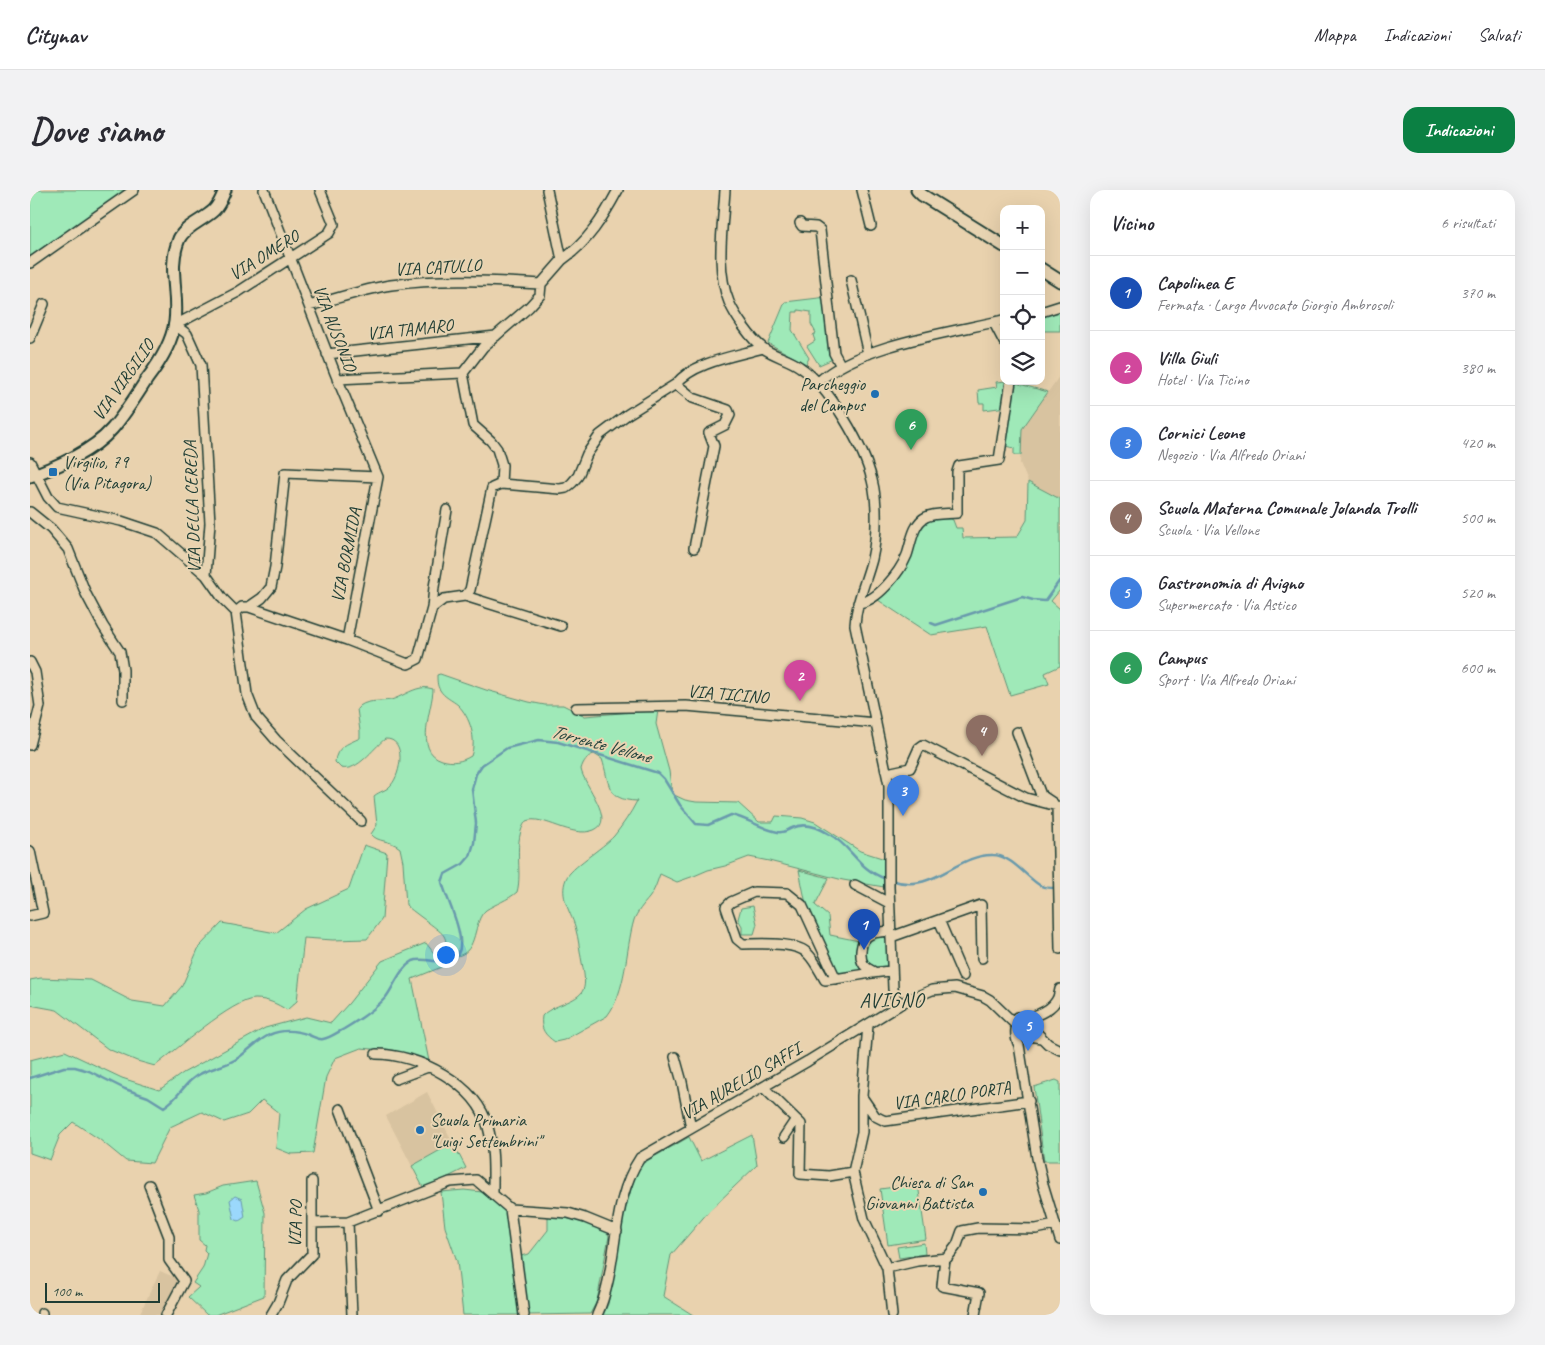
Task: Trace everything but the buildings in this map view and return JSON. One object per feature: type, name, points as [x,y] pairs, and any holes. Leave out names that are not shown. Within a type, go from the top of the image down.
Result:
[{"type":"main road","name":"VIA VIRGILIO","points":[[33,475],[50,469],[78,454],[111,430],[159,362],[170,341],[175,325],[176,310],[172,264],[180,236],[214,210],[221,201],[225,190]]},
{"type":"main road","points":[[917,190],[1000,243]]},
{"type":"main road","points":[[1045,272],[1060,281]]},
{"type":"street","points":[[30,263],[134,190]]},
{"type":"street","name":"VIA AUSONIO","points":[[264,190],[327,354],[378,477]]},
{"type":"street","name":"VIA OMERO","points":[[175,325],[238,292],[329,233],[334,224],[320,190]]},
{"type":"street","points":[[547,190],[562,260]]},
{"type":"street","points":[[501,484],[502,465],[498,449],[472,425],[463,373],[483,347],[529,308],[540,295],[541,284],[562,260],[577,250],[583,243],[604,216],[618,190]]},
{"type":"street","points":[[725,190],[722,274],[729,302],[741,324],[763,348],[800,367],[818,382],[836,407],[860,449],[874,488],[874,547],[858,603],[855,625],[889,786],[889,903],[893,989],[898,1006]]},
{"type":"street","points":[[862,190],[872,226]]},
{"type":"street","points":[[800,223],[802,226],[816,227],[820,230],[834,353],[841,366]]},
{"type":"street","points":[[851,280],[868,354]]},
{"type":"street","name":"VIA CATULLO","points":[[309,306],[389,286],[426,281],[498,281],[541,284]]},
{"type":"street","points":[[30,338],[44,304]]},
{"type":"street","points":[[1045,311],[1060,306]]},
{"type":"street","points":[[818,382],[841,366],[868,354],[902,343],[1000,321]]},
{"type":"street","points":[[994,322],[1003,340]]},
{"type":"street","name":"VIA DELLA CEREDA","points":[[175,325],[187,334],[200,366],[210,523],[206,575],[223,599],[236,612]]},
{"type":"street","name":"VIA TAMARO","points":[[327,354],[496,336]]},
{"type":"street","points":[[464,596],[470,590],[492,488],[501,484],[566,488],[578,476],[587,454],[600,435],[628,414],[676,384],[681,377],[692,369],[763,348]]},
{"type":"street","points":[[337,379],[463,373]]},
{"type":"street","points":[[676,384],[693,398],[728,410],[730,415],[725,425],[709,433],[714,446],[694,548]]},
{"type":"street","points":[[858,603],[863,603],[882,591],[906,557],[917,526],[921,521],[931,516],[957,513],[957,472],[959,466],[999,460],[1010,385]]},
{"type":"street","points":[[30,462],[33,475],[48,497],[58,507],[121,521],[157,533],[206,575]]},
{"type":"street","points":[[249,607],[262,598],[271,587],[286,473],[378,477]]},
{"type":"street","name":"VIA BORMIDA","points":[[347,640],[378,477]]},
{"type":"street","points":[[361,821],[276,740],[256,717],[247,694],[236,612],[242,607],[249,607],[347,640],[408,664],[418,659],[432,608],[447,510]]},
{"type":"street","points":[[30,512],[52,529],[68,549],[86,594],[103,626],[120,652],[123,670],[123,700]]},
{"type":"street","points":[[432,608],[444,599],[464,596],[561,626]]},
{"type":"street","points":[[30,662],[35,672],[40,706],[30,745]]},
{"type":"street","name":"VIA TICINO","points":[[576,708],[686,706],[876,723]]},
{"type":"street","points":[[1018,732],[1041,795],[1059,805]]},
{"type":"street","points":[[887,773],[910,768],[919,748],[923,745],[1026,798],[1059,805]]},
{"type":"street","points":[[1059,805],[1058,883],[1060,949]]},
{"type":"street","points":[[30,851],[43,913],[30,916]]},
{"type":"street","points":[[855,885],[889,903]]},
{"type":"street","points":[[836,979],[802,905],[787,893],[754,892],[731,902],[726,907],[737,939],[743,944],[771,944],[798,947],[807,952],[825,980],[836,979],[874,972],[892,971]]},
{"type":"street","points":[[874,972],[864,965],[862,960],[863,941],[868,936],[876,932],[891,934],[939,920],[981,904],[982,958]]},
{"type":"street","points":[[939,920],[962,976]]},
{"type":"street","name":"VIA AURELIO SAFFI","points":[[597,1315],[605,1293],[623,1196],[632,1170],[640,1158],[898,1006],[932,990],[955,988],[983,996],[1025,1027]]},
{"type":"street","points":[[1060,989],[1054,1003],[1025,1027],[1020,1039],[1037,1158],[1060,1240]]},
{"type":"street","points":[[868,1025],[862,1096],[862,1132],[853,1172],[864,1219],[887,1268],[892,1315]]},
{"type":"street","points":[[1025,1027],[1060,1050]]},
{"type":"street","points":[[376,1054],[391,1054],[438,1070],[464,1089],[477,1102],[488,1126],[493,1160],[493,1192]]},
{"type":"street","points":[[675,1057],[691,1128]]},
{"type":"street","points":[[396,1079],[428,1067]]},
{"type":"street","points":[[763,1087],[801,1124],[800,1174],[829,1176],[853,1172]]},
{"type":"street","name":"VIA CARLO PORTA","points":[[862,1096],[875,1116],[885,1121],[1029,1101]]},
{"type":"street","points":[[340,1109],[379,1211]]},
{"type":"street","points":[[784,1137],[796,1119]]},
{"type":"street","points":[[312,1223],[348,1222],[450,1182],[476,1180],[493,1192],[510,1209],[524,1315]]},
{"type":"street","name":"VIA PO","points":[[271,1315],[288,1280],[312,1254],[312,1181]]},
{"type":"street","points":[[149,1185],[169,1237],[170,1260],[184,1280],[166,1315]]},
{"type":"street","points":[[510,1209],[568,1213],[586,1218],[617,1231]]},
{"type":"street","points":[[348,1222],[352,1315]]},
{"type":"street","points":[[975,1315],[979,1293],[942,1286],[946,1258],[956,1245],[962,1231],[978,1228],[1036,1229],[1055,1224]]},
{"type":"street","points":[[887,1268],[917,1261],[946,1258]]},
{"type":"shaded area","points":[[1060,375],[1060,499],[1028,482],[1020,463],[1022,429]]},
{"type":"shaded area","name":"Scuola Primaria \"Luigi Settembrini\"","points":[[427,1092],[453,1143],[412,1166],[386,1116]]},
{"type":"shaded area","points":[[160,1271],[181,1280],[162,1315],[139,1315]]},
{"type":"green space","points":[[30,190],[125,190],[30,264]]},
{"type":"green space","points":[[827,297],[833,359],[819,365],[807,346],[815,341],[813,335],[816,333],[811,324],[811,312],[798,310],[798,312],[793,312],[792,330],[809,358],[806,364],[768,343],[785,302]]},
{"type":"green space","points":[[1060,312],[1060,331],[1045,331],[1045,315]]},
{"type":"green space","points":[[996,382],[1000,382],[1000,385],[1007,385],[1006,407],[984,410],[984,403],[979,403],[978,390],[997,387]]},
{"type":"green space","points":[[1012,385],[1023,385],[1048,392],[1022,429],[1021,455],[1014,455],[1014,448],[1005,446]]},
{"type":"green space","points":[[1028,482],[1060,499],[1060,590],[1051,601],[1060,609],[1060,666],[1045,673],[1049,684],[1010,695],[987,626],[931,635],[878,600],[893,585],[905,568],[920,530],[927,521],[951,519],[956,528],[962,528],[963,538],[1017,537],[1027,520]]},
{"type":"green space","points":[[440,674],[529,702],[545,705],[563,705],[585,716],[658,710],[656,724],[669,771],[672,794],[685,800],[696,802],[738,803],[759,822],[773,822],[776,816],[802,818],[815,822],[860,851],[885,859],[884,887],[843,880],[749,857],[677,882],[660,874],[653,892],[638,911],[634,920],[625,970],[614,1006],[607,1016],[564,1040],[555,1042],[544,1031],[542,1016],[546,1012],[576,998],[583,990],[584,985],[584,973],[575,926],[564,897],[566,879],[574,869],[614,836],[637,801],[627,800],[614,794],[610,789],[602,759],[594,754],[587,758],[581,769],[601,811],[602,819],[600,825],[594,830],[585,832],[541,821],[526,821],[520,837],[519,884],[517,892],[486,910],[479,921],[469,949],[457,956],[452,956],[446,952],[444,936],[406,905],[403,862],[400,848],[392,843],[377,839],[371,834],[377,825],[374,796],[389,787],[395,780],[400,757],[397,744],[392,740],[385,739],[359,763],[347,768],[341,768],[335,762],[340,749],[360,738],[357,709],[360,706],[368,702],[391,700],[413,690],[424,688],[433,689],[426,739],[428,748],[433,755],[442,760],[453,762],[464,760],[471,756],[473,736],[469,722],[458,705],[444,695],[439,688],[437,675]]},
{"type":"green space","points":[[364,845],[387,853],[382,919],[367,939],[333,940],[304,938],[297,1001],[287,1010],[264,1000],[245,1001],[219,1016],[155,1066],[108,1049],[57,1010],[30,1005],[30,980],[41,978],[91,980],[132,1001],[165,1006],[182,986],[199,947],[222,923],[276,933],[306,909],[349,889]]},
{"type":"green space","points":[[799,870],[829,878],[815,905],[828,916],[830,935],[859,941],[864,971],[839,976],[807,909]]},
{"type":"green space","points":[[753,906],[757,924],[754,934],[742,934],[742,926],[738,919],[741,908]]},
{"type":"green space","points":[[877,937],[889,937],[890,969],[877,970],[865,962],[865,944]]},
{"type":"green space","points":[[426,943],[444,966],[412,979],[430,1066],[395,1051],[361,1048],[335,1058],[326,1077],[313,1153],[291,1154],[276,1148],[279,1113],[262,1100],[248,1114],[224,1122],[202,1112],[170,1127],[152,1163],[126,1161],[99,1139],[73,1122],[60,1135],[50,1160],[30,1153],[30,1060],[65,1051],[122,1078],[159,1090],[183,1073],[265,1028],[306,1017],[331,1023],[382,961]]},
{"type":"green space","points":[[1056,1080],[1060,1082],[1060,1161],[1044,1161],[1034,1087]]},
{"type":"green space","points":[[752,1135],[757,1165],[709,1211],[671,1255],[663,1296],[693,1315],[603,1315],[608,1304],[622,1220],[638,1166],[689,1137],[701,1161]]},
{"type":"green space","points":[[453,1143],[466,1168],[424,1189],[412,1166]]},
{"type":"green space","points":[[256,1181],[265,1213],[264,1296],[215,1315],[207,1315],[188,1297],[199,1287],[193,1283],[203,1268],[207,1253],[204,1250],[205,1245],[199,1240],[199,1210],[194,1195],[206,1193],[223,1186]]},
{"type":"green space","points":[[918,1184],[926,1239],[888,1245],[880,1189]]},
{"type":"green space","points":[[464,1190],[482,1192],[506,1209],[521,1315],[463,1315],[457,1261],[445,1227],[441,1192]]},
{"type":"green space","points":[[548,1214],[605,1227],[609,1236],[597,1301],[590,1314],[528,1315],[520,1256],[529,1254],[548,1230]]},
{"type":"green space","points":[[924,1243],[925,1254],[899,1258],[897,1247]]},
{"type":"water","points":[[235,1196],[242,1199],[245,1217],[239,1221],[234,1219],[230,1200]]},
{"type":"waterway","points":[[931,623],[936,625],[1022,597],[1045,601],[1060,580]]},
{"type":"waterway","name":"Torrente Vellone","points":[[30,1078],[64,1067],[75,1067],[89,1071],[125,1089],[148,1097],[164,1107],[196,1076],[238,1058],[269,1035],[284,1031],[294,1031],[321,1039],[344,1029],[382,1002],[401,973],[413,961],[444,962],[454,959],[458,954],[460,938],[442,882],[445,874],[463,864],[470,856],[474,843],[476,823],[472,789],[476,774],[482,765],[507,748],[539,740],[558,742],[658,773],[696,824],[708,825],[731,815],[778,832],[784,832],[802,825],[816,827],[837,839],[861,864],[876,875],[886,879]]},
{"type":"waterway","name":"Torrente Vellone","points":[[891,880],[906,883],[919,882],[980,856],[993,855],[1006,859],[1041,886],[1056,888]]},
{"type":"place","name":"Parcheggio del Campus","points":[[875,394]]},
{"type":"place","name":"Campus","points":[[911,450]]},
{"type":"place","name":"Virgilio, 79 (Via Pitagora)","points":[[53,472]]},
{"type":"place","name":"Villa Giuli","points":[[800,701]]},
{"type":"place","name":"Scuola Materna Comunale Jolanda Trolli","points":[[982,756]]},
{"type":"place","name":"Cornici Leone","points":[[903,816]]},
{"type":"place","name":"Capolinea E","points":[[864,950]]},
{"type":"place","name":"Gastronomia di Avigno","points":[[1028,1051]]},
{"type":"place","name":"Scuola Primaria \"Luigi Settembrini\"","points":[[420,1130]]},
{"type":"place","name":"Chiesa di San Giovanni Battista","points":[[983,1192]]},
{"type":"district","name":"AVIGNO","points":[[892,1000]]}]
